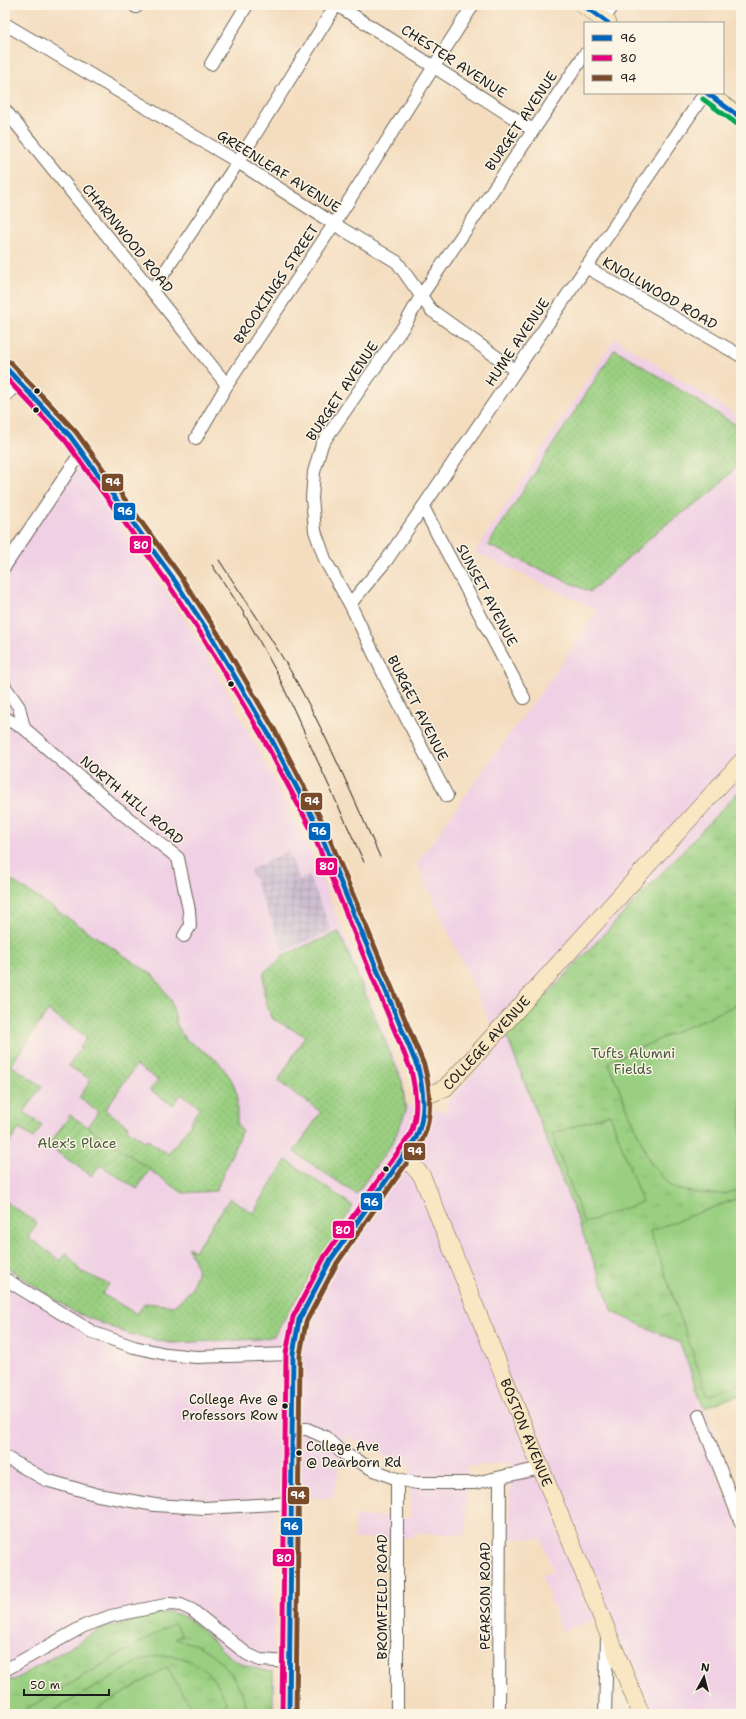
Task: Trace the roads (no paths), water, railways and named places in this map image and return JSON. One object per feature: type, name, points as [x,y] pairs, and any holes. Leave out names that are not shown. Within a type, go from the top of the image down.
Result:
[{"type":"main road","points":[[583,5],[604,22]]},
{"type":"main road","points":[[707,94],[741,118]]},
{"type":"main road","points":[[5,367],[82,451],[173,578],[198,617],[286,766],[318,828],[362,930],[418,1068],[422,1085],[423,1097],[421,1127],[414,1142],[332,1259],[299,1320],[293,1354],[289,1714]]},
{"type":"main road","name":"COLLEGE AVENUE","points":[[423,1097],[444,1088],[488,1043],[741,762]]},
{"type":"main road","name":"BOSTON AVENUE","points":[[404,1156],[422,1176],[640,1714]]},
{"type":"street","points":[[210,64],[247,5]]},
{"type":"street","points":[[152,291],[238,162],[337,5]]},
{"type":"street","name":"CHESTER AVENUE","points":[[337,5],[435,66],[533,130]]},
{"type":"street","name":"BROOKINGS STREET","points":[[196,438],[227,385],[334,224],[473,5]]},
{"type":"street","points":[[604,22],[613,5]]},
{"type":"street","name":"GREENLEAF AVENUE","points":[[5,24],[238,162],[334,224],[397,262],[431,310],[515,370]]},
{"type":"street","name":"BURGET AVENUE","points":[[447,796],[388,684],[350,604],[326,562],[315,531],[312,498],[317,459],[322,444],[404,326],[421,296],[584,55]]},
{"type":"street","name":"HUME AVENUE","points":[[350,604],[386,561],[515,370],[705,94]]},
{"type":"street","name":"CHARNWOOD ROAD","points":[[5,110],[227,385]]},
{"type":"street","name":"KNOLLWOOD ROAD","points":[[586,267],[741,356]]},
{"type":"street","points":[[5,396],[20,382]]},
{"type":"street","points":[[5,566],[82,451]]},
{"type":"street","name":"SUNSET AVENUE","points":[[423,507],[524,698]]},
{"type":"street","points":[[5,687],[19,707],[24,728]]},
{"type":"street","name":"NORTH HILL ROAD","points":[[5,718],[24,728],[122,814],[178,858],[189,910],[190,926],[184,936]]},
{"type":"street","points":[[5,1279],[94,1333],[134,1347],[166,1354],[196,1357],[293,1354]]},
{"type":"street","points":[[699,1415],[741,1523]]},
{"type":"street","points":[[292,1429],[307,1429],[325,1437],[341,1452],[374,1470],[397,1479],[417,1482],[475,1484],[541,1468]]},
{"type":"street","points":[[5,1457],[46,1480],[98,1495],[155,1505],[204,1508],[292,1503]]},
{"type":"street","name":"PEARSON ROAD","points":[[499,1714],[500,1478]]},
{"type":"street","name":"BROMFIELD ROAD","points":[[397,1479],[397,1714]]},
{"type":"street","points":[[5,1670],[84,1626],[111,1616],[170,1604],[181,1605],[192,1610],[247,1654],[260,1660],[290,1662]]},
{"type":"street","points":[[605,1714],[608,1633]]},
{"type":"tram line","points":[[219,560],[270,638],[299,686],[331,749],[380,857]]},
{"type":"tram line","points":[[212,565],[242,610],[277,673],[364,862]]},
{"type":"place","name":"College Ave @ Professors Row","points":[[285,1406]]},
{"type":"place","name":"College Ave @ Dearborn Rd","points":[[299,1453]]},
{"type":"park label","name":"Tufts Alumni Fields","points":[[633,1062]]},
{"type":"park label","name":"Alex's Place","points":[[77,1143]]}]
